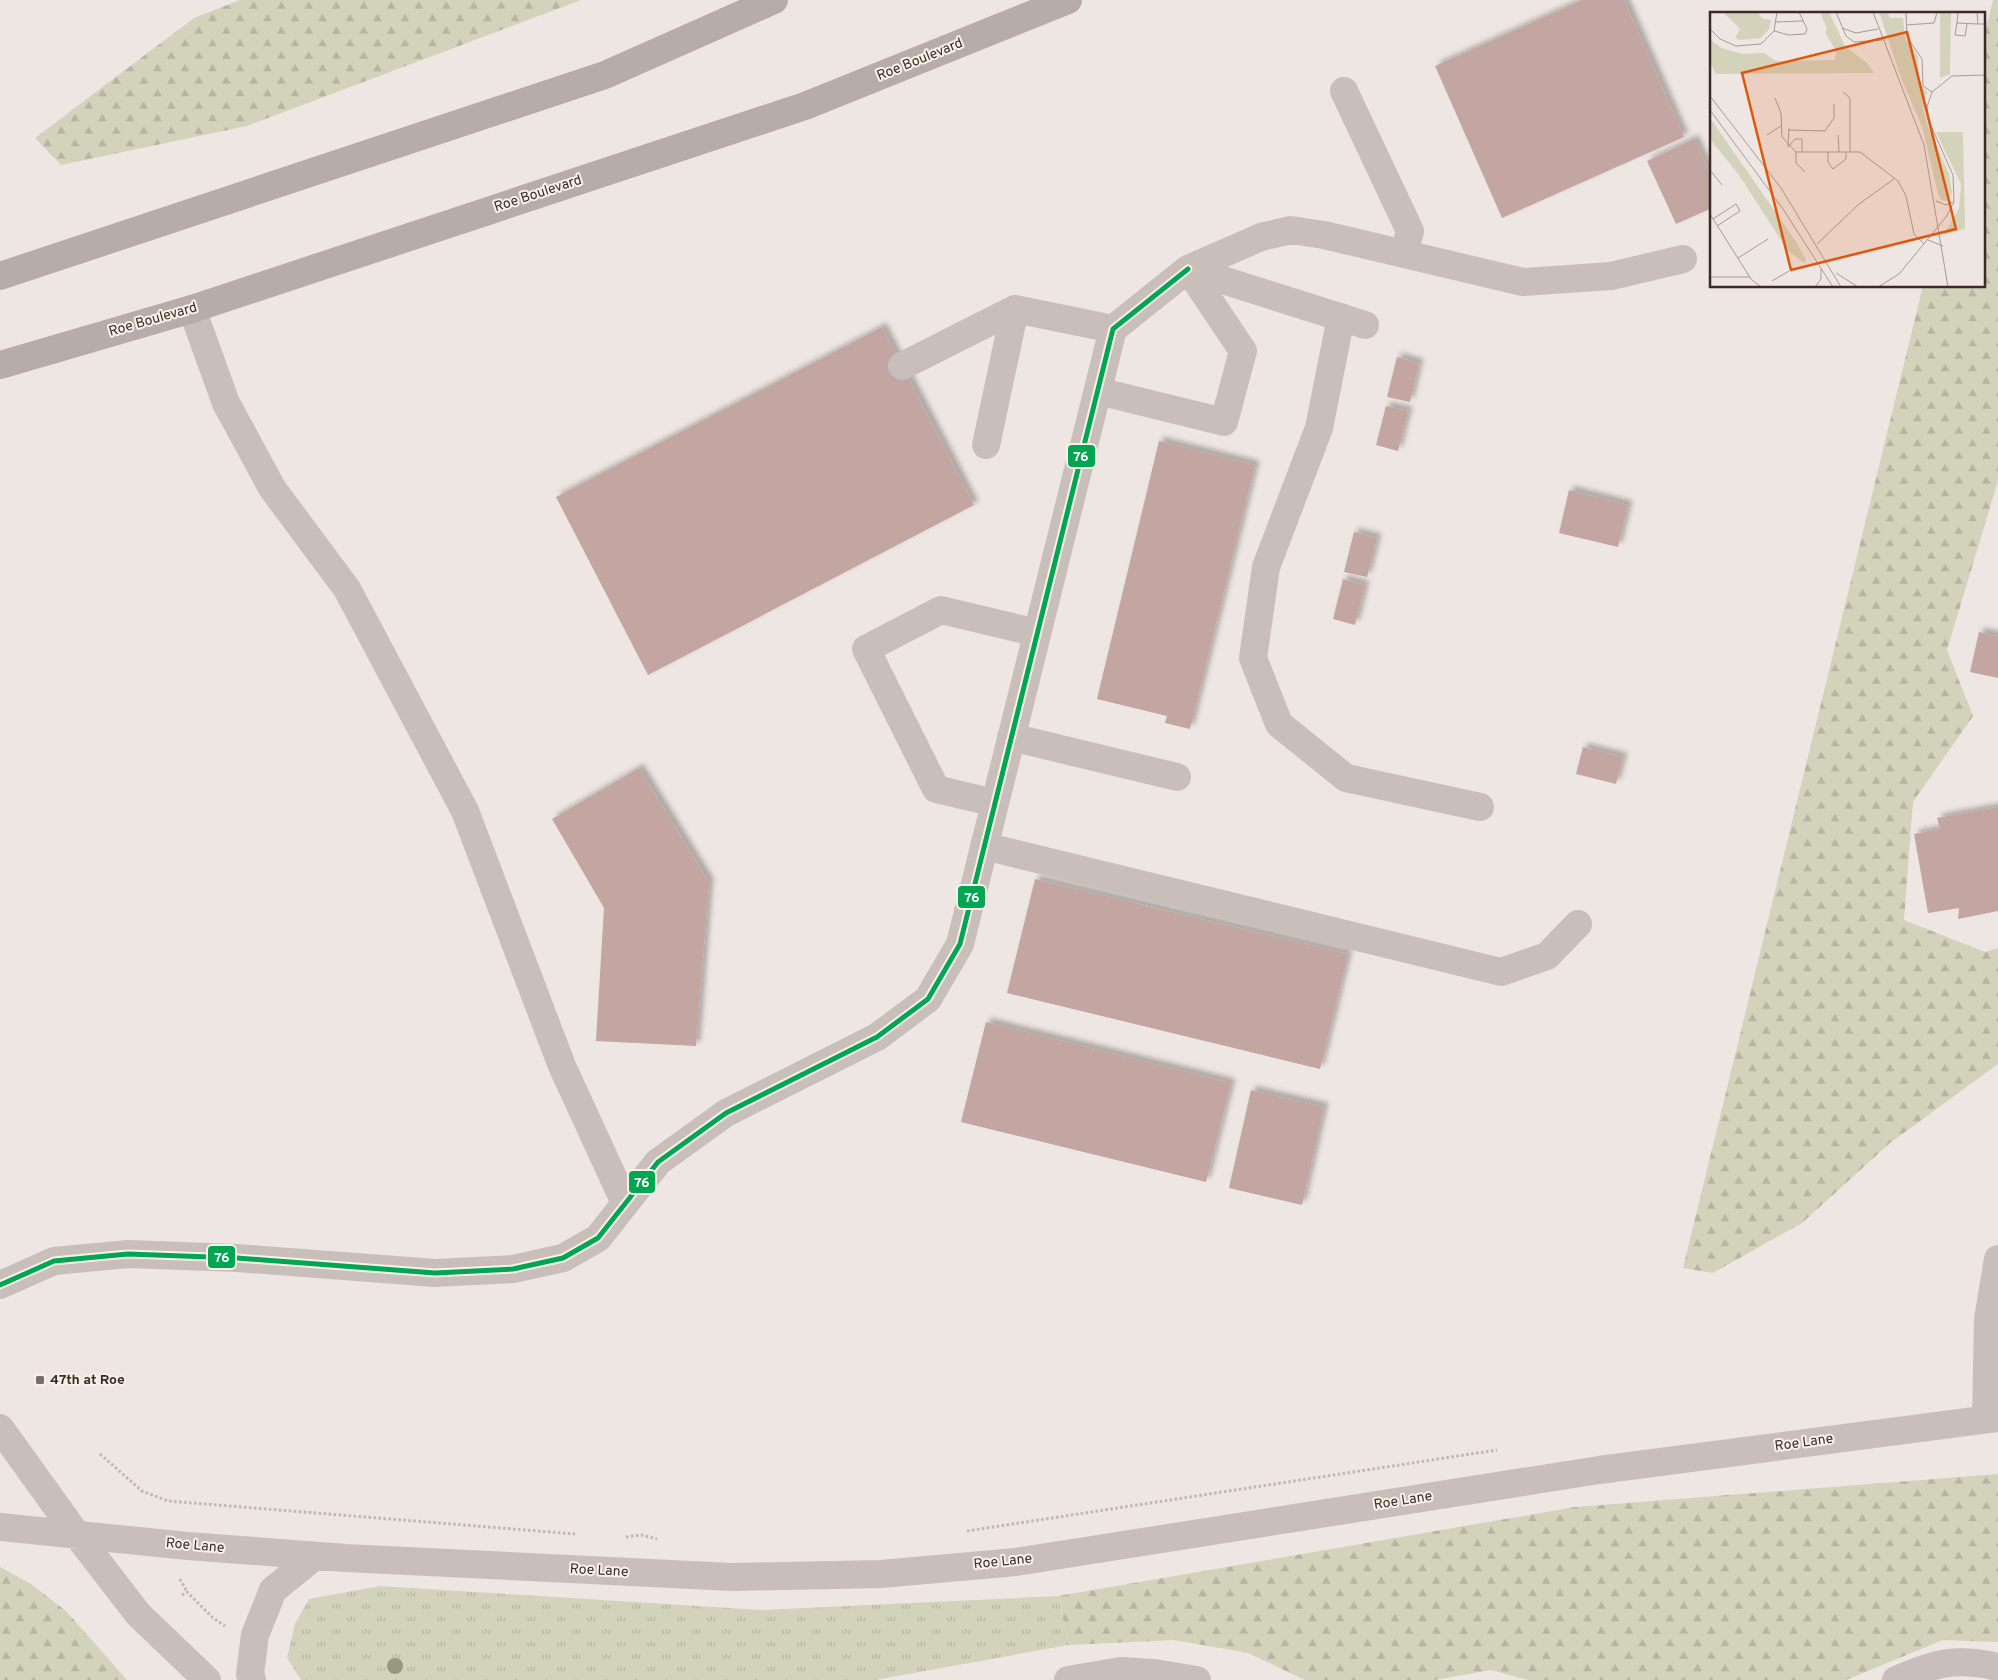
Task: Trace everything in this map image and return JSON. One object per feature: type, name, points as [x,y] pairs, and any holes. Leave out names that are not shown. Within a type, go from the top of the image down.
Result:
[{"type":"main road","points":[[0,276],[605,75],[774,0]]},
{"type":"main road","name":"Roe Boulevard","points":[[0,365],[192,309],[805,106],[1068,0]]},
{"type":"street","points":[[1344,91],[1410,231],[1404,254]]},
{"type":"street","points":[[0,1285],[54,1261],[128,1254],[237,1258],[435,1273],[513,1269],[562,1258],[598,1238],[658,1162],[726,1113],[877,1037],[928,999],[960,944],[1113,329],[1188,269],[1261,237],[1291,230],[1324,235],[1523,282],[1611,276],[1683,258]]},
{"type":"street","points":[[1188,269],[1353,321],[1319,428],[1266,566],[1253,658],[1279,724],[1346,778],[1480,808]]},
{"type":"street","points":[[1098,391],[1224,422],[1243,351],[1188,269]]},
{"type":"street","points":[[192,309],[226,403],[272,488],[347,589],[465,811],[562,1066],[625,1203]]},
{"type":"street","points":[[902,366],[1015,309],[1113,329]]},
{"type":"street","points":[[986,444],[1015,309]]},
{"type":"street","points":[[995,803],[936,789],[866,649],[941,610],[1037,633]]},
{"type":"street","points":[[1011,737],[1177,777]]},
{"type":"street","points":[[984,846],[1501,972],[1547,956],[1578,924]]},
{"type":"street","points":[[1992,1418],[1993,1318],[1998,1259]]},
{"type":"street","name":"Roe Lane","points":[[0,1526],[77,1535],[315,1556],[732,1577],[881,1574],[1016,1562],[1599,1470],[1992,1418]]},
{"type":"street","points":[[0,1428],[77,1535],[138,1614],[208,1680]]},
{"type":"street","points":[[252,1680],[250,1674],[255,1635],[273,1590],[315,1556]]},
{"type":"street","points":[[1896,1680],[1916,1671],[1950,1661],[1998,1667]]},
{"type":"street","points":[[1068,1680],[1121,1671],[1154,1673],[1197,1680]]},
{"type":"path","points":[[963,1532],[1498,1450]]},
{"type":"path","points":[[100,1454],[142,1491],[168,1501],[583,1534]]},
{"type":"path","points":[[622,1538],[642,1535],[665,1541]]},
{"type":"path","points":[[180,1579],[187,1592],[213,1618],[232,1630]]},
{"type":"path","points":[[182,1595],[187,1592]]},
{"type":"green space","points":[[240,0],[581,0],[247,126],[61,165],[35,138],[194,18]]},
{"type":"green space","points":[[1993,0],[1998,0],[1998,481],[1947,650],[1973,716],[1913,802],[1904,920],[1985,952],[1998,948],[1998,1064],[1890,1143],[1802,1223],[1713,1273],[1683,1268],[1923,288],[1986,288],[1986,28]]},
{"type":"green space","points":[[1998,1474],[1998,1642],[1943,1640],[1846,1680],[1528,1680],[1491,1670],[1435,1680],[1305,1680],[1248,1653],[1174,1640],[1069,1645],[1058,1596],[1575,1507]]},
{"type":"green space","points":[[0,1567],[31,1584],[66,1611],[127,1680],[0,1680]]},
{"type":"green space","points":[[380,1586],[761,1610],[1058,1596],[1069,1645],[875,1680],[301,1680],[287,1658],[295,1624],[309,1599]]},
{"type":"building","points":[[1582,0],[1624,0],[1684,137],[1502,218],[1435,66]]},
{"type":"building","points":[[1694,139],[1710,173],[1710,209],[1676,224],[1647,161]]},
{"type":"building","points":[[882,327],[974,505],[648,675],[556,497]]},
{"type":"building","points":[[1397,357],[1419,363],[1410,402],[1387,397]]},
{"type":"building","points":[[1386,406],[1408,411],[1398,451],[1376,445]]},
{"type":"building","points":[[1159,441],[1255,465],[1190,729],[1165,723],[1167,716],[1097,699]]},
{"type":"building","points":[[1569,490],[1628,505],[1618,547],[1559,533]]},
{"type":"building","points":[[1354,532],[1377,538],[1367,577],[1344,572]]},
{"type":"building","points":[[1343,579],[1365,585],[1355,625],[1333,619]]},
{"type":"building","points":[[1979,632],[1998,636],[1998,678],[1970,672]]},
{"type":"building","points":[[1583,747],[1623,757],[1616,784],[1576,774]]},
{"type":"building","points":[[639,768],[709,882],[696,1046],[596,1041],[604,908],[552,819]]},
{"type":"building","points":[[1998,807],[1998,911],[1958,919],[1959,908],[1928,913],[1914,834],[1940,829],[1937,818]]},
{"type":"building","points":[[1035,879],[1348,954],[1320,1069],[1007,993]]},
{"type":"building","points":[[986,1022],[1231,1083],[1206,1182],[961,1122]]},
{"type":"building","points":[[1251,1090],[1324,1107],[1302,1205],[1229,1188]]},
{"type":"transit line","name":"76","points":[[0,1285],[54,1261],[128,1254],[237,1258],[435,1273],[513,1269],[563,1258],[598,1238],[658,1162],[726,1113],[877,1037],[928,999],[960,944],[1113,329],[1188,269]]},
{"type":"place","name":"47th at Roe","points":[[40,1380]]}]
